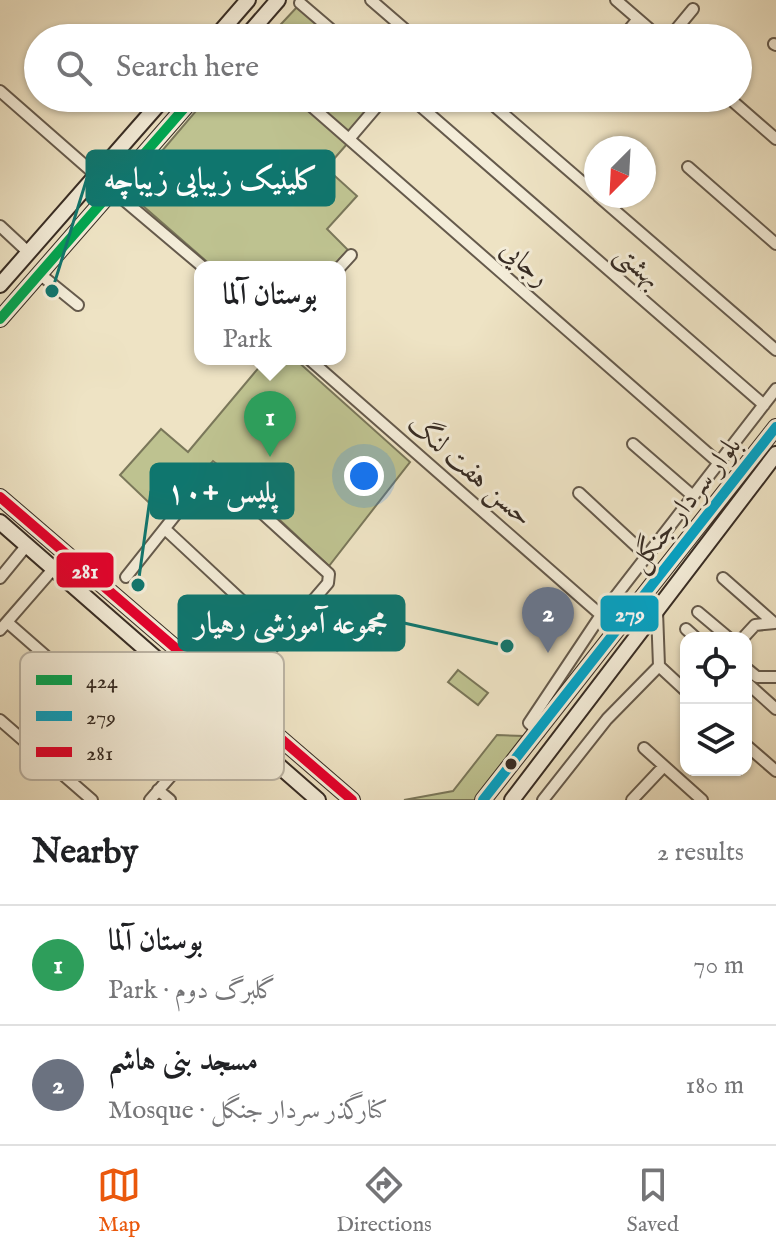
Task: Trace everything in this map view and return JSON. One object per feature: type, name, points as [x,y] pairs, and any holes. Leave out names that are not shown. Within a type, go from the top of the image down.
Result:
[{"type":"main road","points":[[227,24],[248,0]]},
{"type":"main road","points":[[257,24],[278,0]]},
{"type":"main road","points":[[0,285],[152,112]]},
{"type":"main road","points":[[0,319],[181,112]]},
{"type":"main road","name":"بلوار سردار جنگل","points":[[483,800],[776,427]]},
{"type":"main road","name":"بلوار سردار جنگل","points":[[512,800],[775,459]]},
{"type":"main road","points":[[0,497],[182,652]]},
{"type":"main road","points":[[0,522],[151,652]]},
{"type":"main road","points":[[284,740],[352,800]]},
{"type":"main road","points":[[284,769],[318,800]]},
{"type":"street","points":[[616,0],[644,24]]},
{"type":"street","points":[[378,2],[401,24]]},
{"type":"street","points":[[300,3],[325,24]]},
{"type":"street","points":[[681,24],[693,9]]},
{"type":"street","points":[[634,24],[638,19]]},
{"type":"street","points":[[0,91],[97,176]]},
{"type":"street","name":"رجایی","points":[[318,112],[719,463]]},
{"type":"street","points":[[349,139],[372,112]]},
{"type":"street","name":"بهشتی","points":[[427,112],[764,405]]},
{"type":"street","points":[[501,112],[584,184]]},
{"type":"street","points":[[745,112],[776,139]]},
{"type":"street","points":[[688,167],[776,244]]},
{"type":"street","points":[[113,191],[196,261]]},
{"type":"street","points":[[612,208],[776,350]]},
{"type":"street","points":[[0,226],[28,252]]},
{"type":"street","points":[[346,261],[351,255]]},
{"type":"street","points":[[41,275],[78,305]]},
{"type":"street","name":"حسن هفت لنگ","points":[[316,365],[601,615]]},
{"type":"street","points":[[539,732],[529,723],[532,716],[601,615],[776,389]]},
{"type":"street","points":[[633,444],[693,496]]},
{"type":"street","points":[[126,577],[204,479],[219,474],[329,574],[328,583],[268,652]]},
{"type":"street","points":[[579,493],[647,556]]},
{"type":"street","points":[[165,529],[281,637]]},
{"type":"street","points":[[0,578],[27,545]]},
{"type":"street","points":[[34,652],[3,626],[54,568]]},
{"type":"street","points":[[723,578],[775,623]]},
{"type":"street","points":[[657,611],[659,666],[680,685]]},
{"type":"street","points":[[698,612],[722,632]]},
{"type":"street","points":[[749,632],[755,625],[775,623]]},
{"type":"street","points":[[686,629],[689,632]]},
{"type":"street","points":[[543,800],[607,719],[659,666]]},
{"type":"street","points":[[752,684],[775,679]]},
{"type":"street","points":[[752,686],[776,709]]},
{"type":"street","points":[[0,720],[20,737]]},
{"type":"street","points":[[644,748],[702,800]]},
{"type":"street","points":[[752,750],[776,771]]},
{"type":"street","points":[[632,800],[664,766]]},
{"type":"street","points":[[69,780],[92,800]]},
{"type":"street","points":[[150,800],[167,780]]},
{"type":"street","points":[[158,790],[170,800]]},
{"type":"green space","points":[[298,6],[319,24],[281,24]]},
{"type":"green space","points":[[195,112],[310,112],[347,144],[326,168],[357,196],[327,229],[348,250],[338,261],[206,261],[127,192]]},
{"type":"green space","points":[[324,112],[367,112],[349,133]]},
{"type":"green space","points":[[261,365],[302,365],[410,462],[329,566],[213,461],[163,516],[120,475],[161,429],[188,452]]},
{"type":"green space","points":[[458,670],[488,693],[478,705],[448,682]]},
{"type":"green space","points":[[497,735],[523,736],[475,800],[404,800],[453,791]]},
{"type":"transit line","name":"424","points":[[0,319],[181,112]]},
{"type":"transit line","name":"279","points":[[483,800],[776,427]]},
{"type":"transit line","name":"281","points":[[0,497],[180,652]]},
{"type":"transit line","name":"281","points":[[284,741],[352,800]]},
{"type":"place","name":"کلینیک زیبایی زیباچه","points":[[52,291]]},
{"type":"place","name":"بوستان آلما","points":[[270,457]]},
{"type":"place","name":"پلیس +۱۰","points":[[138,585]]},
{"type":"place","name":"مجموعه آموزشی رهیار","points":[[507,646]]},
{"type":"place","name":"مسجد بنی هاشم","points":[[548,653]]}]
